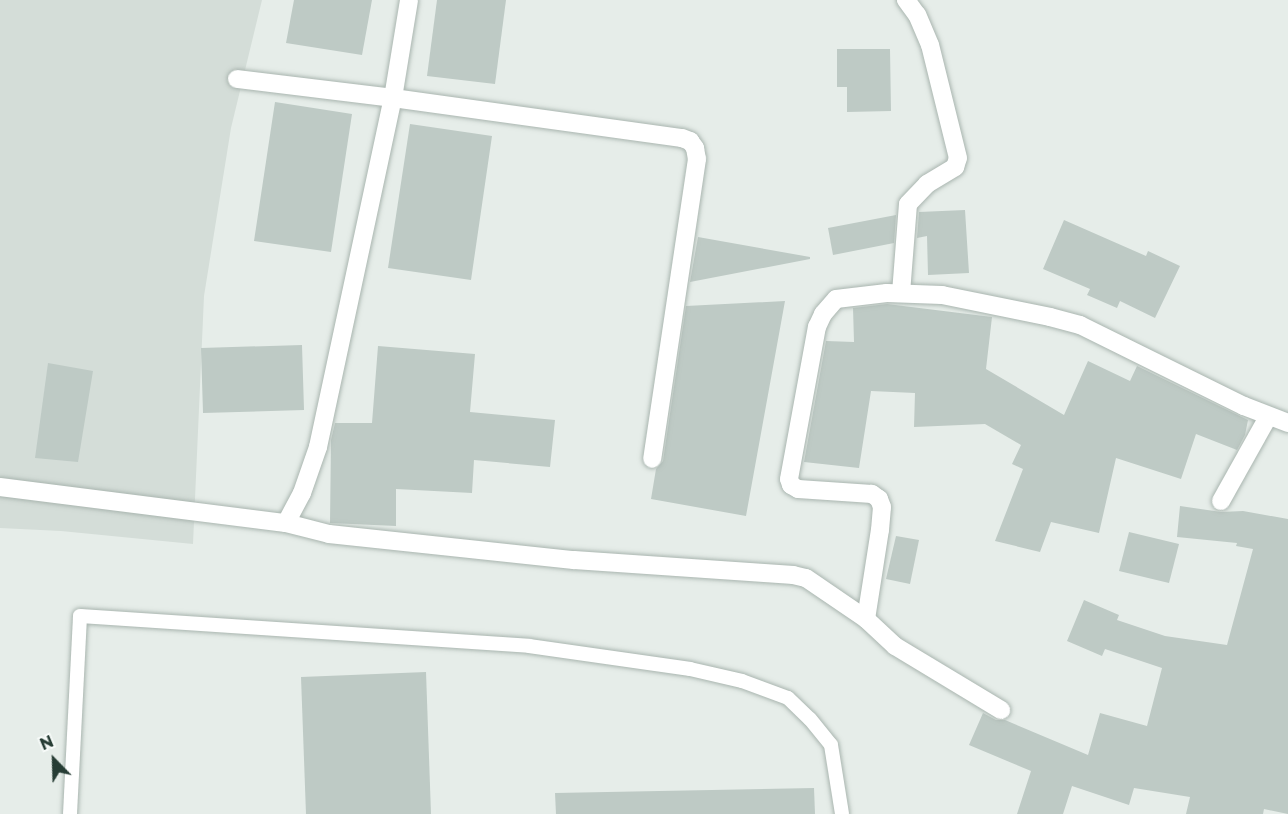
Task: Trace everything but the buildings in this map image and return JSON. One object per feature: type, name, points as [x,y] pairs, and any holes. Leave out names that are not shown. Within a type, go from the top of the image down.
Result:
[{"type":"street","points":[[286,523],[302,493],[318,447],[393,98],[409,0]]},
{"type":"street","points":[[901,293],[908,204],[927,184],[955,167],[958,158],[930,45],[906,0]]},
{"type":"street","points":[[237,79],[682,138],[693,144],[697,159],[652,459]]},
{"type":"street","points":[[866,619],[880,530],[882,507],[879,498],[872,494],[798,489],[791,486],[789,479],[817,327],[823,314],[836,299],[845,296],[901,293],[942,295],[1080,326],[1268,417],[1288,423]]},
{"type":"street","points":[[1221,501],[1268,417]]},
{"type":"street","points":[[0,487],[286,523],[329,534],[574,560],[793,575],[806,578],[866,619],[895,646],[1001,710]]},
{"type":"lane","points":[[70,814],[80,616],[529,646],[690,669],[742,681],[788,698],[810,719],[831,745],[842,814]]},
{"type":"shaded area","points":[[0,0],[262,0],[231,128],[204,296],[193,544],[61,531],[0,528]]}]
